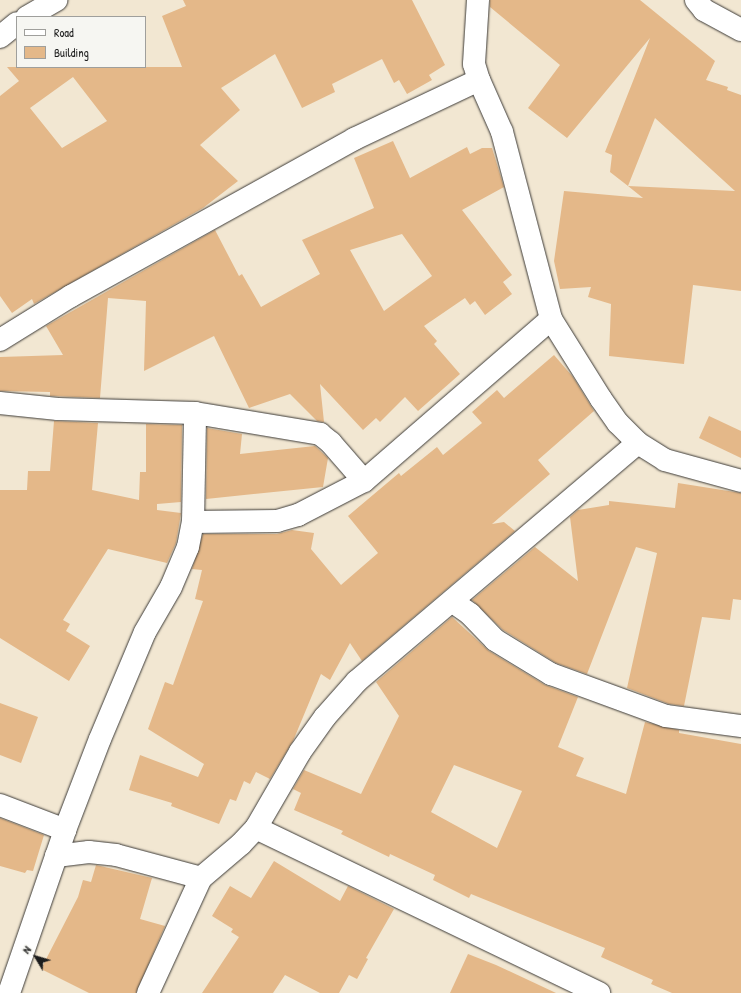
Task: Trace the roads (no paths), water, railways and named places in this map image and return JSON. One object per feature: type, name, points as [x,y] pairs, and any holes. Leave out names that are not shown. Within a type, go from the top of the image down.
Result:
[{"type":"street","points":[[29,16],[56,0]]},
{"type":"street","points":[[478,0],[474,64],[479,80],[502,132],[551,319],[600,398],[618,423],[638,443],[665,460],[741,481]]},
{"type":"street","points":[[696,0],[704,10],[741,30]]},
{"type":"street","points":[[0,37],[16,24]]},
{"type":"street","points":[[0,340],[77,293],[334,150],[479,80]]},
{"type":"street","points":[[193,522],[277,521],[298,515],[364,481],[551,319]]},
{"type":"street","points":[[0,403],[58,409],[195,413],[320,434],[331,443],[364,481]]},
{"type":"street","points":[[10,993],[65,830],[145,632],[171,587],[188,547],[193,522],[195,413]]},
{"type":"street","points":[[148,993],[202,878],[241,844],[256,828],[300,752],[325,717],[357,681],[453,602],[638,443]]},
{"type":"street","points":[[453,602],[470,614],[495,640],[551,674],[666,716],[741,726]]},
{"type":"street","points":[[0,805],[65,830]]},
{"type":"street","points":[[256,828],[599,993]]},
{"type":"street","points":[[56,856],[89,852],[116,855],[202,878]]}]
